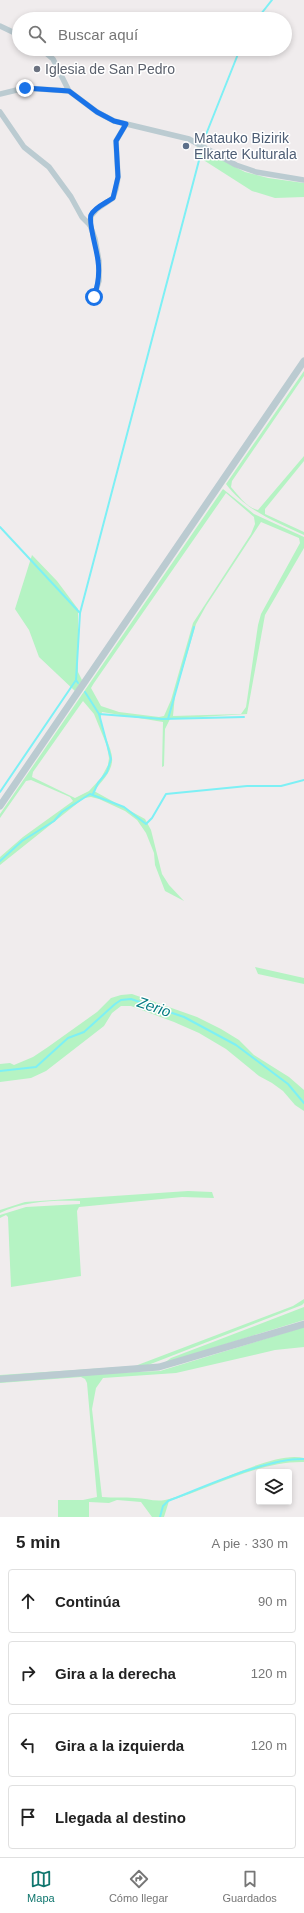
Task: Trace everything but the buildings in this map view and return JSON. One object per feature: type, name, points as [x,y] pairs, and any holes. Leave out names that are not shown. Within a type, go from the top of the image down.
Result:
[{"type":"street","points":[[0,26],[12,32]]},
{"type":"street","points":[[49,56],[53,59],[69,91],[97,112],[114,121],[189,139],[236,165],[256,172],[304,180]]},
{"type":"street","points":[[0,94],[25,88],[69,91]]},
{"type":"street","points":[[0,112],[24,146],[48,167],[71,197],[82,217],[90,225],[95,239],[98,261],[99,281],[94,297]]},
{"type":"street","points":[[90,225],[91,216],[96,208],[113,198],[118,177],[116,141],[126,124]]},
{"type":"street","points":[[0,806],[304,361]]},
{"type":"street","points":[[0,799],[10,790]]},
{"type":"street","points":[[0,1379],[160,1368],[304,1324]]},
{"type":"green space","points":[[197,147],[245,172],[268,178],[304,183],[304,197],[275,198],[252,191],[194,154]]},
{"type":"green space","points":[[304,371],[304,376],[232,481],[231,487],[244,502],[226,484]]},
{"type":"green space","points":[[304,456],[304,461],[265,509],[265,514],[304,532],[304,535],[272,520],[252,508],[258,510]]},
{"type":"green space","points":[[223,489],[254,514],[304,537],[304,548],[265,615],[247,714],[170,719],[165,729],[164,766],[162,767],[163,722],[102,712],[101,724],[112,756],[112,762],[107,774],[94,791],[145,819],[151,830],[162,874],[169,885],[184,901],[165,891],[155,865],[154,853],[146,833],[137,820],[125,811],[99,799],[91,797],[84,798],[0,865],[0,857],[23,837],[73,801],[70,797],[31,780],[26,781],[0,818],[0,814]],"holes":[[[226,493],[254,517],[255,524],[251,534],[193,623],[171,700],[164,716],[159,717],[119,712],[101,706],[91,688]],[[261,522],[299,538],[300,543],[261,614],[258,625],[246,707],[241,714],[173,716],[175,695],[196,624],[206,606]],[[83,701],[94,714],[107,746],[109,758],[108,765],[101,778],[89,791],[75,798],[32,777],[33,772]]]},
{"type":"green space","points":[[32,555],[57,581],[78,609],[78,672],[82,680],[75,691],[39,657],[29,630],[15,609]]},
{"type":"green space","points":[[255,967],[304,978],[304,984],[258,974]]},
{"type":"green space","points":[[132,994],[197,1017],[239,1040],[254,1055],[289,1077],[304,1090],[304,1111],[295,1105],[283,1091],[259,1076],[226,1049],[199,1033],[131,1006],[121,1006],[112,1013],[104,1026],[46,1071],[31,1078],[0,1082],[0,1064],[10,1063],[14,1065],[33,1057],[97,1012],[111,998]]},
{"type":"green space","points":[[188,1191],[212,1192],[214,1198],[182,1197],[79,1207],[77,1211],[81,1276],[11,1287],[8,1217],[6,1215],[0,1218],[0,1215],[26,1207],[80,1204],[80,1201],[39,1202],[19,1206],[0,1213],[0,1210],[25,1202]]},
{"type":"green space","points":[[304,1299],[304,1303],[302,1305],[143,1367],[0,1377],[0,1375],[135,1366],[293,1306]]},
{"type":"green space","points":[[304,1307],[304,1320],[164,1363],[171,1358]]},
{"type":"green space","points":[[304,1327],[304,1347],[275,1350],[176,1373],[103,1378],[96,1388],[92,1409],[102,1497],[139,1498],[157,1501],[165,1500],[180,1496],[236,1473],[274,1460],[290,1457],[304,1458],[304,1462],[287,1463],[256,1469],[169,1501],[164,1517],[152,1517],[141,1502],[117,1500],[109,1503],[89,1502],[89,1517],[58,1517],[58,1500],[83,1500],[97,1497],[87,1383],[85,1379],[81,1377],[0,1383],[0,1381],[62,1375],[160,1371]]},
{"type":"waterway","points":[[263,12],[272,0]]},
{"type":"waterway","points":[[203,142],[237,56]]},
{"type":"waterway","points":[[78,683],[76,680],[80,613],[202,149]]},
{"type":"waterway","points":[[0,527],[80,613]]},
{"type":"waterway","points":[[168,719],[194,627]]},
{"type":"waterway","points":[[0,792],[76,680]]},
{"type":"waterway","points":[[85,692],[99,714],[111,759],[107,772],[98,783],[93,794]]},
{"type":"waterway","points":[[99,714],[162,719],[244,717]]},
{"type":"waterway","points":[[0,861],[22,841],[54,821],[62,812],[90,794],[124,807],[146,824],[152,818],[166,794],[247,786],[281,786],[304,780]]},
{"type":"waterway","name":"Zerio","points":[[0,1071],[36,1067],[68,1038],[84,1032],[115,1004],[121,1000],[131,999],[184,1017],[236,1045],[288,1084],[304,1103]]},
{"type":"waterway","points":[[160,1517],[163,1506],[168,1501],[199,1488],[236,1474],[272,1463],[304,1459]]},
{"type":"place","name":"Iglesia de San Pedro","points":[[37,69]]},
{"type":"place","name":"Matauko Bizirik Elkarte Kulturala","points":[[186,146]]},
{"type":"route","points":[[25,88],[69,91],[97,112],[114,121],[126,124],[116,141],[118,177],[113,198],[96,208],[91,216],[90,225],[95,239],[99,281],[94,297]]}]
